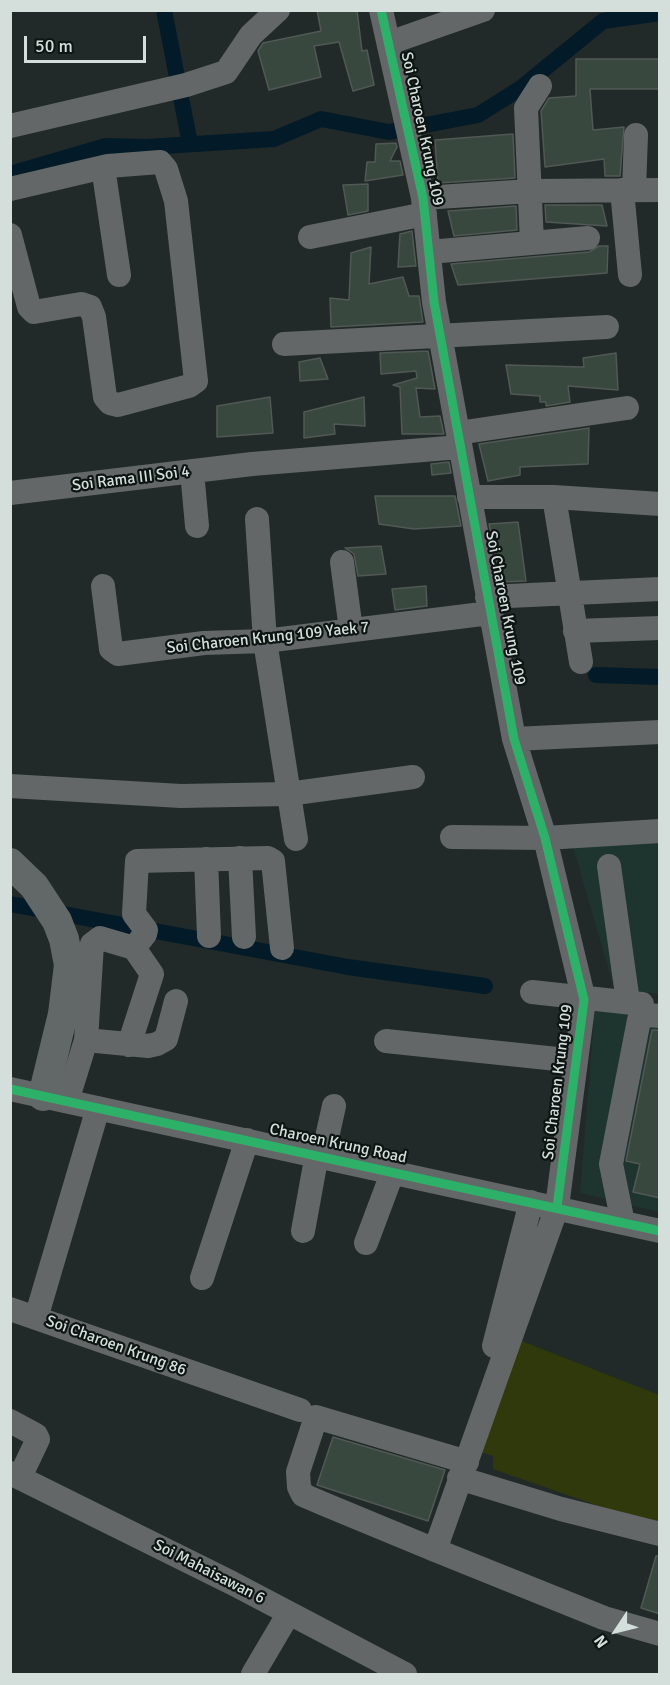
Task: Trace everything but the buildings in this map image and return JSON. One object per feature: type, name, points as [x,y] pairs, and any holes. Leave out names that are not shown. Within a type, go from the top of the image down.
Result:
[{"type":"main road","points":[[10,863],[34,886],[46,904],[64,939],[69,965],[55,1098]]},
{"type":"street","points":[[10,126],[226,72],[251,34],[278,10]]},
{"type":"street","name":"Soi Charoen Krung 109","points":[[381,10],[424,206],[440,335],[514,739],[544,838],[584,1000],[557,1207],[503,1342]]},
{"type":"street","points":[[388,43],[469,13]]},
{"type":"street","points":[[532,243],[526,108],[540,86]]},
{"type":"street","points":[[630,275],[628,190],[636,135]]},
{"type":"street","points":[[10,189],[104,167],[160,162],[166,170],[176,201],[197,372],[196,381],[189,386],[118,405],[110,403],[105,397],[94,317],[90,307],[81,304],[34,312],[29,307],[10,235]]},
{"type":"street","points":[[104,167],[119,275]]},
{"type":"street","points":[[310,237],[424,206],[530,191],[660,190]]},
{"type":"street","points":[[429,252],[588,238]]},
{"type":"street","points":[[284,344],[607,327]]},
{"type":"street","name":"Soi Rama III Soi 4","points":[[10,493],[459,440],[627,408]]},
{"type":"street","points":[[192,471],[197,526]]},
{"type":"street","points":[[469,497],[554,497],[660,504]]},
{"type":"street","points":[[554,497],[581,662]]},
{"type":"street","points":[[257,519],[265,641],[296,838]]},
{"type":"street","points":[[342,562],[351,630]]},
{"type":"street","name":"Soi Charoen Krung 109 Yaek 7","points":[[103,586],[111,649],[118,654],[204,643],[265,641],[351,630],[569,592],[660,589]]},
{"type":"street","points":[[575,631],[660,628]]},
{"type":"street","points":[[514,739],[660,732]]},
{"type":"street","points":[[10,786],[181,796],[288,794],[413,777]]},
{"type":"street","points":[[452,837],[544,838],[660,831]]},
{"type":"street","points":[[240,858],[244,937]]},
{"type":"street","points":[[134,948],[146,930],[134,914],[137,861],[240,858],[268,858],[273,861],[282,948]]},
{"type":"street","points":[[206,859],[208,936]]},
{"type":"street","points":[[609,867],[628,1002]]},
{"type":"street","points":[[55,1098],[86,1040],[92,944],[100,938],[134,948],[152,974],[129,1045]]},
{"type":"street","points":[[532,992],[584,1000],[628,1002],[660,1007]]},
{"type":"street","points":[[86,1040],[148,1047],[166,1039],[176,1001]]},
{"type":"street","points":[[623,1223],[611,1164],[639,1020],[648,1015],[660,1016]]},
{"type":"street","points":[[386,1041],[576,1061]]},
{"type":"street","name":"Charoen Krung Road","points":[[10,1089],[320,1154],[660,1231]]},
{"type":"street","points":[[303,1231],[320,1154],[334,1106]]},
{"type":"street","name":"Soi Charoen Krung 86","points":[[98,1108],[36,1318],[300,1410]]},
{"type":"street","points":[[202,1278],[247,1140]]},
{"type":"street","points":[[366,1243],[393,1171]]},
{"type":"street","points":[[435,1550],[503,1342],[531,1202]]},
{"type":"street","points":[[10,1309],[36,1318]]},
{"type":"street","points":[[660,1534],[561,1509],[462,1467],[316,1417],[298,1472],[298,1487],[303,1495],[604,1618],[660,1634]]},
{"type":"street","points":[[10,1421],[36,1435],[38,1439],[15,1475]]},
{"type":"street","name":"Soi Mahaisawan 6","points":[[15,1475],[405,1674]]},
{"type":"street","points":[[253,1674],[289,1613]]},
{"type":"shaded area","points":[[659,828],[659,994],[614,988],[568,830]]},
{"type":"shaded area","points":[[595,1007],[659,1015],[659,1212],[580,1193]]},
{"type":"green space","points":[[519,1340],[659,1395],[659,1523],[613,1511],[493,1469],[493,1456],[478,1451]]},
{"type":"waterway","points":[[164,10],[190,144]]},
{"type":"waterway","points":[[10,174],[106,146],[147,147],[274,139],[321,119],[389,132],[478,115],[521,88],[603,21],[660,13]]},
{"type":"waterway","points":[[596,675],[660,677]]},
{"type":"waterway","points":[[10,904],[348,967],[485,986]]},
{"type":"cycle path","points":[[381,10],[423,198],[434,302],[514,739],[545,838],[584,1000],[557,1207]]},
{"type":"cycle path","points":[[10,1089],[660,1231]]}]
